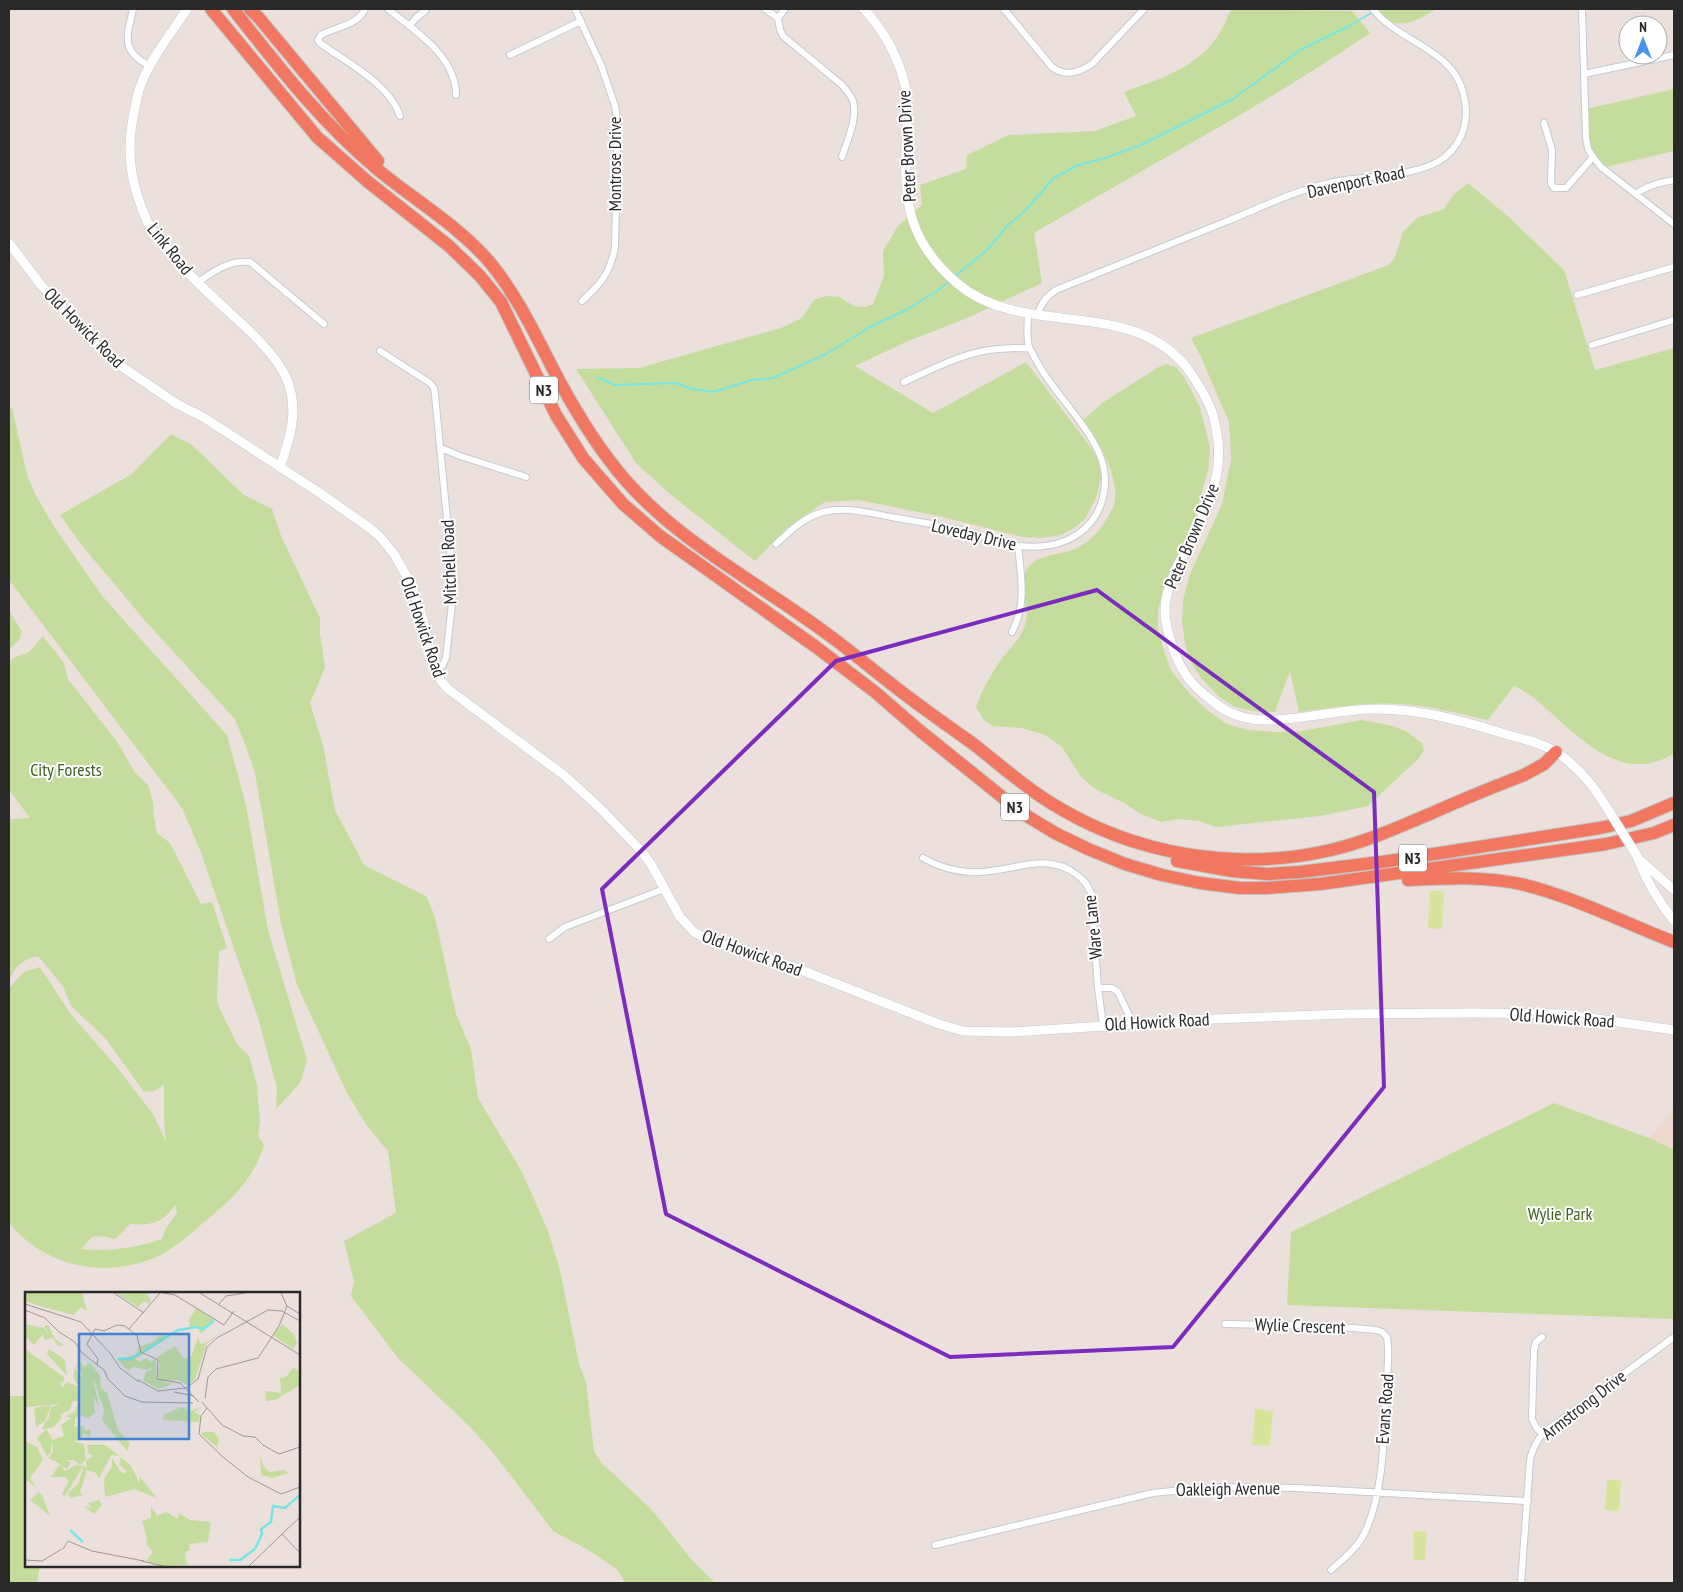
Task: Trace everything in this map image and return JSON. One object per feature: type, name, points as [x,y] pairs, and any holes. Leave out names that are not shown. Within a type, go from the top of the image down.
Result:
[{"type":"highway","name":"N3","points":[[211,9],[317,136],[367,181],[449,246],[480,276],[501,302],[556,415],[583,458],[623,504],[660,536],[816,647],[875,692],[918,730],[1022,813],[1055,833],[1125,864],[1171,878],[1208,884],[1267,888],[1320,884],[1606,844],[1654,833],[1674,825]]},
{"type":"highway","name":"N3","points":[[233,9],[284,74],[330,126],[377,169],[459,234],[490,264],[533,328],[552,368],[598,445],[638,494],[672,526],[826,633],[930,715],[1026,795],[1074,822],[1104,836],[1148,852],[1198,866],[1266,874],[1389,862],[1600,828],[1631,821],[1674,803]]},
{"type":"highway","points":[[250,9],[385,169],[416,200]]},
{"type":"highway","points":[[930,715],[1053,805],[1103,830],[1137,843],[1194,856],[1218,858],[1280,858],[1328,850],[1381,834],[1524,775],[1544,764],[1556,752]]},
{"type":"highway","points":[[1320,884],[1445,878],[1525,885],[1674,942]]},
{"type":"street","points":[[133,9],[126,37],[129,50],[141,62],[150,66]]},
{"type":"street","name":"Link Road","points":[[187,9],[150,66],[140,86],[130,136],[129,152],[134,187],[147,222],[163,245],[198,282],[262,343],[285,376],[292,405],[292,425],[291,436],[280,467]]},
{"type":"street","points":[[365,9],[363,15],[356,20],[321,35],[318,40],[366,75],[391,98],[398,107],[400,116]]},
{"type":"street","points":[[388,9],[428,42],[446,61],[454,79],[456,95]]},
{"type":"street","name":"Montrose Drive","points":[[575,9],[601,65],[612,95],[617,119],[615,247],[613,261],[608,273],[598,286],[582,301]]},
{"type":"street","points":[[765,9],[778,18]]},
{"type":"street","points":[[784,9],[778,18],[780,30],[788,42],[842,85],[853,101],[852,123],[842,157]]},
{"type":"street","name":"Peter Brown Drive","points":[[864,9],[879,26],[893,49],[906,88],[908,112],[906,188],[911,219],[918,237],[947,273],[973,295],[1000,306],[1028,313],[1116,325],[1148,336],[1180,360],[1199,385],[1212,412],[1220,448],[1219,465],[1210,501],[1171,580],[1166,600],[1166,620],[1169,636],[1178,664],[1188,679],[1213,702],[1239,716],[1255,720],[1372,709],[1412,712],[1492,730],[1544,745],[1580,771],[1602,800],[1636,856],[1649,882],[1674,921]]},
{"type":"street","points":[[1004,9],[1052,67],[1059,72],[1073,74],[1082,71],[1092,64],[1144,9]]},
{"type":"street","name":"Davenport Road","points":[[1038,314],[1040,305],[1056,290],[1288,197],[1338,181],[1415,170],[1434,164],[1445,157],[1462,138],[1465,127],[1466,106],[1460,82],[1454,72],[1433,53],[1409,39],[1380,18],[1373,9]]},
{"type":"street","points":[[1582,9],[1585,125],[1588,149],[1593,157],[1614,178],[1674,224]]},
{"type":"street","points":[[409,26],[426,11]]},
{"type":"street","points":[[510,55],[581,21]]},
{"type":"street","points":[[1584,74],[1674,55]]},
{"type":"street","points":[[1544,123],[1552,150],[1551,183],[1554,188],[1566,188],[1593,157]]},
{"type":"street","points":[[1636,194],[1640,190],[1674,180]]},
{"type":"street","name":"Old Howick Road","points":[[9,243],[41,285],[112,359],[146,384],[203,417],[320,492],[371,529],[394,554],[407,577],[417,602],[436,671],[441,681],[448,689],[565,776],[601,809],[642,852],[684,922],[701,936],[796,968],[953,1029],[963,1031],[1010,1032],[1103,1025],[1336,1015],[1520,1013],[1562,1014],[1674,1030]]},
{"type":"street","points":[[198,282],[229,263],[250,262],[324,324]]},
{"type":"street","points":[[1577,295],[1674,267]]},
{"type":"street","name":"Loveday Drive","points":[[776,544],[798,524],[811,516],[822,512],[849,510],[968,532],[1018,546],[1058,544],[1070,540],[1080,533],[1095,516],[1100,507],[1105,482],[1104,467],[1098,450],[1044,376],[1029,348],[1028,313]]},
{"type":"street","points":[[1592,345],[1674,320]]},
{"type":"street","points":[[904,382],[970,354],[993,350],[1029,348]]},
{"type":"street","name":"Mitchell Road","points":[[380,350],[430,383],[434,388],[442,448],[452,558],[453,594],[446,658],[442,666],[436,671]]},
{"type":"street","points":[[442,448],[460,456],[526,477]]},
{"type":"street","points":[[1012,632],[1017,622],[1022,598],[1018,546]]},
{"type":"street","name":"Peter Brown Drive","points":[[1636,856],[1674,890]]},
{"type":"street","name":"Ware Lane","points":[[923,858],[945,868],[971,873],[1047,863],[1055,863],[1072,870],[1089,886],[1091,893],[1098,988],[1103,1025]]},
{"type":"street","points":[[549,939],[565,927],[664,889]]},
{"type":"street","points":[[1098,988],[1112,988],[1118,992],[1133,1024]]},
{"type":"street","name":"Wylie Crescent","points":[[1225,1324],[1331,1326],[1376,1330]]},
{"type":"street","name":"Evans Road","points":[[1376,1330],[1386,1335],[1388,1344],[1385,1415],[1377,1494]]},
{"type":"street","points":[[1542,1337],[1536,1342],[1534,1350],[1532,1409],[1533,1423],[1543,1433]]},
{"type":"street","name":"Armstrong Drive","points":[[1521,1583],[1529,1467],[1532,1451],[1543,1433],[1674,1337]]},
{"type":"street","name":"Oakleigh Avenue","points":[[935,1545],[1170,1490],[1243,1486],[1528,1501]]},
{"type":"street","points":[[1331,1570],[1352,1551],[1365,1532],[1377,1494]]},
{"type":"highlighted area","points":[[1097,590],[1374,792],[1384,1087],[1173,1347],[950,1357],[666,1214],[602,889],[836,661]]},
{"type":"shaded area","points":[[1674,1109],[1674,1150],[1649,1138]]},
{"type":"green space","points":[[1231,9],[1352,11],[1370,33],[1246,111],[1034,233],[1042,283],[965,319],[908,341],[855,366],[933,413],[1026,362],[1092,449],[1099,462],[1101,478],[1096,498],[1085,519],[1074,528],[1061,535],[1042,538],[1023,537],[938,516],[859,500],[825,502],[789,526],[755,561],[671,495],[636,463],[576,369],[639,368],[781,328],[802,318],[814,300],[826,296],[839,297],[854,306],[866,307],[873,304],[884,276],[883,251],[898,226],[922,205],[920,185],[966,169],[967,155],[1009,135],[1095,131],[1136,116],[1124,92],[1175,72],[1199,57],[1209,48],[1219,34]]},
{"type":"green space","points":[[1376,9],[1436,9],[1419,19],[1400,23],[1388,20]]},
{"type":"green space","points":[[1674,89],[1674,151],[1606,167],[1591,147],[1586,109]]},
{"type":"green space","points":[[1468,183],[1511,219],[1564,270],[1595,370],[1674,348],[1674,753],[1654,762],[1634,764],[1616,760],[1598,751],[1581,739],[1532,696],[1514,686],[1488,720],[1432,708],[1398,704],[1361,705],[1299,712],[1290,671],[1275,712],[1258,712],[1235,707],[1218,696],[1202,679],[1190,661],[1182,621],[1183,600],[1190,574],[1222,504],[1231,459],[1229,422],[1191,338],[1389,265],[1395,257],[1403,232],[1417,218],[1444,209],[1453,195]]},
{"type":"green space","points":[[1166,364],[1176,367],[1184,377],[1200,407],[1210,448],[1209,466],[1196,514],[1161,597],[1158,612],[1158,628],[1172,672],[1190,694],[1207,710],[1227,724],[1248,730],[1302,731],[1362,720],[1393,726],[1406,731],[1422,743],[1424,750],[1419,758],[1368,806],[1320,816],[1216,827],[1199,821],[1179,819],[1161,822],[1141,814],[1124,803],[1095,789],[1081,777],[1062,747],[1045,735],[1022,728],[992,726],[984,720],[976,707],[990,677],[1018,639],[1025,625],[1027,612],[1023,585],[1025,573],[1029,567],[1040,558],[1075,549],[1085,543],[1099,530],[1106,520],[1115,500],[1113,479],[1106,458],[1082,421],[1102,403]]},
{"type":"green space","points":[[12,407],[27,475],[35,494],[55,528],[103,597],[227,735],[246,805],[268,930],[307,1060],[300,1083],[276,1109],[277,1088],[258,1018],[200,850],[182,808],[9,580],[9,411]]},
{"type":"green space","points":[[171,434],[192,445],[244,495],[272,509],[281,536],[320,618],[320,634],[325,668],[310,703],[323,745],[335,810],[364,865],[427,897],[435,917],[456,1014],[471,1049],[478,1098],[522,1172],[548,1231],[560,1270],[579,1364],[586,1382],[594,1451],[603,1465],[652,1510],[691,1559],[715,1583],[625,1583],[618,1570],[590,1551],[553,1531],[495,1455],[471,1428],[398,1358],[351,1296],[354,1282],[344,1241],[396,1213],[388,1151],[367,1126],[347,1093],[297,985],[281,923],[255,773],[244,741],[234,718],[147,623],[80,543],[60,515],[132,474]]},
{"type":"green space","points":[[9,610],[22,632],[19,640],[9,650]]},
{"type":"green space","name":"City Forests","points":[[43,636],[64,663],[68,679],[118,743],[135,773],[148,785],[153,802],[157,833],[170,843],[201,904],[212,902],[227,948],[219,951],[217,998],[219,1007],[237,1044],[249,1056],[257,1085],[260,1121],[258,1136],[264,1145],[248,1179],[214,1214],[180,1242],[154,1258],[135,1264],[95,1267],[57,1259],[39,1250],[23,1238],[9,1223],[9,988],[24,972],[40,967],[70,1013],[116,1066],[153,1114],[166,1142],[164,1085],[154,1091],[144,1092],[106,1039],[71,1006],[63,986],[38,956],[19,965],[9,983],[9,819],[30,818],[9,790],[9,662],[13,658],[29,652]],"holes":[[[176,1205],[177,1213],[166,1228],[162,1239],[122,1248],[102,1250],[81,1249],[92,1237],[103,1236],[115,1239],[130,1224],[146,1224],[160,1220]]]},
{"type":"green space","points":[[1430,891],[1444,891],[1442,929],[1428,928]]},
{"type":"green space","name":"Wylie Park","points":[[1554,1103],[1649,1138],[1674,1150],[1674,1319],[1287,1305],[1291,1232]]},
{"type":"green space","points":[[9,1396],[25,1396],[25,1567],[40,1567],[37,1583],[9,1583]]},
{"type":"green space","points":[[1255,1409],[1273,1411],[1270,1446],[1252,1445]]},
{"type":"green space","points":[[1607,1480],[1621,1480],[1619,1511],[1605,1510]]},
{"type":"green space","points":[[1414,1531],[1427,1532],[1425,1560],[1413,1560]]},
{"type":"waterway","points":[[954,277],[988,249],[1008,225],[1025,211],[1054,178],[1078,165],[1102,159],[1141,145],[1233,99],[1300,50],[1373,12]]},
{"type":"waterway","points":[[599,378],[615,385],[676,383],[692,389],[713,392],[752,380],[773,378],[826,354],[870,327],[906,310],[951,280]]}]
